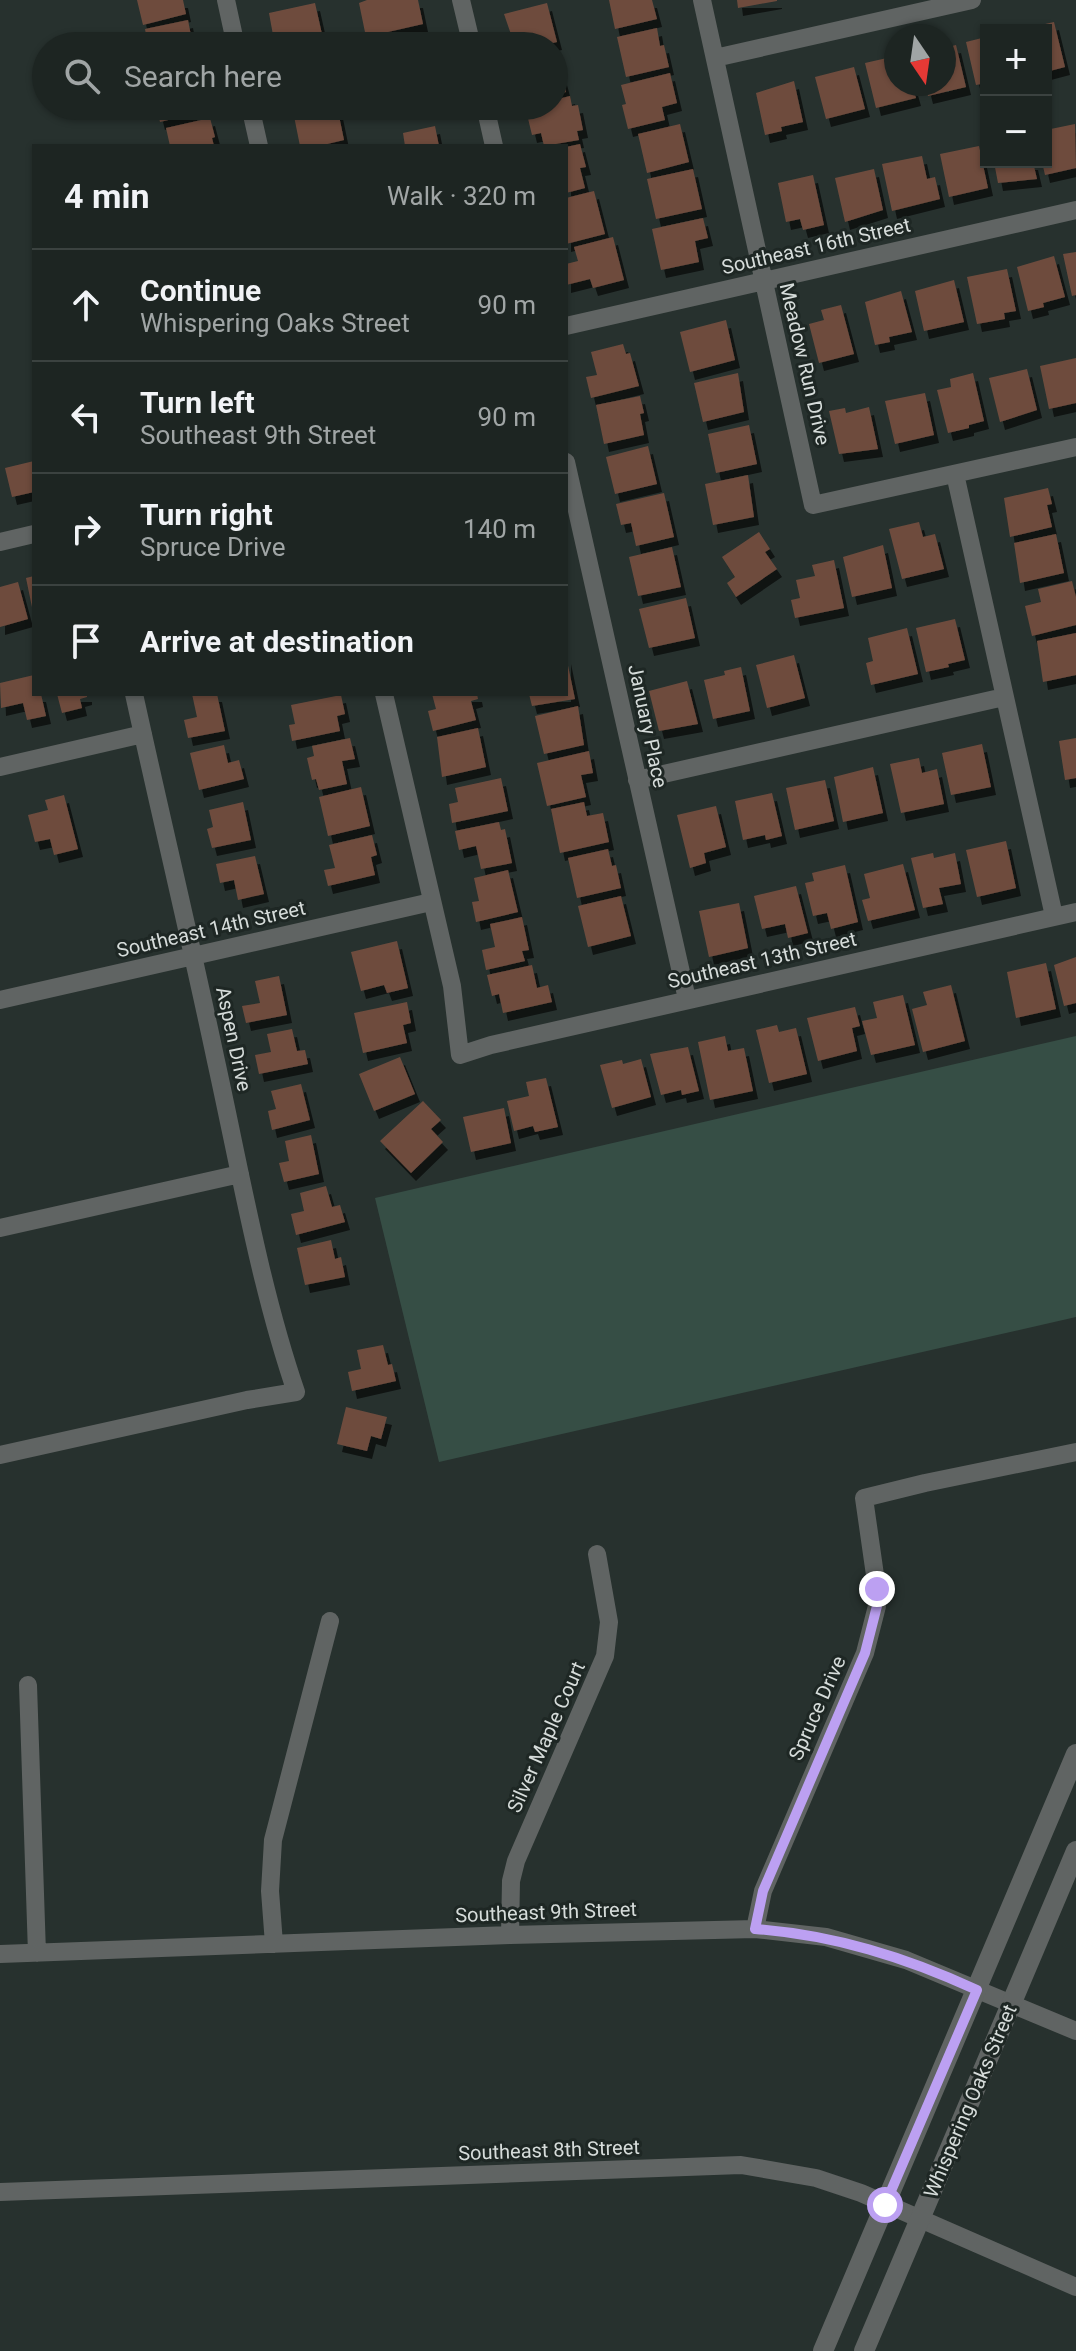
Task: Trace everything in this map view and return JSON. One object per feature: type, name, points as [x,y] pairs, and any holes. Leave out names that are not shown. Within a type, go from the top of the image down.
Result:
[{"type":"street","points":[[226,0],[233,32]]},
{"type":"street","points":[[461,0],[469,32]]},
{"type":"street","name":"Meadow Run Drive","points":[[702,0],[813,505],[955,474]]},
{"type":"street","points":[[715,58],[972,0]]},
{"type":"street","points":[[253,120],[259,144]]},
{"type":"street","points":[[488,120],[494,144]]},
{"type":"street","name":"Southeast 16th Street","points":[[568,326],[1076,210]]},
{"type":"street","points":[[1054,916],[955,474],[1076,447]]},
{"type":"street","name":"January Place","points":[[568,471],[687,999]]},
{"type":"street","points":[[0,542],[32,534]]},
{"type":"street","name":"Aspen Drive","points":[[0,1455],[296,1392],[283,1353],[240,1174],[134,696]]},
{"type":"street","points":[[384,696],[431,902]]},
{"type":"street","points":[[637,780],[1004,697]]},
{"type":"street","points":[[0,767],[143,734]]},
{"type":"street","name":"Southeast 14th Street","points":[[0,1000],[431,902]]},
{"type":"street","name":"Southeast 13th Street","points":[[431,902],[452,986],[460,1055],[687,999],[1076,912]]},
{"type":"street","points":[[0,1228],[240,1174]]},
{"type":"street","name":"Spruce Drive","points":[[755,1929],[763,1891],[865,1653],[873,1626],[877,1589],[864,1498],[1076,1452]]},
{"type":"street","name":"Silver Maple Court","points":[[510,1935],[511,1881],[516,1861],[605,1656],[609,1622],[597,1554]]},
{"type":"street","points":[[274,1944],[270,1891],[273,1840],[330,1621]]},
{"type":"street","points":[[28,1685],[37,1953]]},
{"type":"street","name":"Whispering Oaks Street","points":[[823,2351],[1074,1765]]},
{"type":"street","name":"Whispering Oaks Street","points":[[864,2351],[1076,1851]]},
{"type":"street","name":"Southeast 9th Street","points":[[0,1954],[755,1929],[826,1937],[906,1960],[1076,2031]]},
{"type":"street","name":"Southeast 8th Street","points":[[0,2192],[717,2164],[759,2167],[816,2178],[1076,2287]]},
{"type":"green space","points":[[1076,1036],[1076,1317],[439,1462],[375,1198]]},
{"type":"building","points":[[137,0],[183,0],[186,14],[143,25]]},
{"type":"building","points":[[367,0],[418,0],[423,24],[388,32],[365,32],[359,3]]},
{"type":"building","points":[[609,0],[652,0],[657,19],[615,29]]},
{"type":"building","points":[[737,0],[777,0],[777,1],[738,8]]},
{"type":"building","points":[[315,3],[322,32],[272,32],[269,13]]},
{"type":"building","points":[[547,3],[554,32],[510,32],[504,14]]},
{"type":"building","points":[[188,20],[190,32],[146,32],[145,29]]},
{"type":"building","points":[[1054,22],[1065,67],[1052,70],[1052,24],[1045,24]]},
{"type":"building","points":[[657,28],[660,46],[664,45],[669,67],[626,77],[617,37]]},
{"type":"building","points":[[980,38],[980,84],[976,85],[966,42]]},
{"type":"building","points":[[956,45],[966,87],[956,89]]},
{"type":"building","points":[[884,59],[884,96],[916,98],[876,108],[865,63]]},
{"type":"building","points":[[854,67],[865,109],[826,119],[815,77]]},
{"type":"building","points":[[670,73],[677,103],[662,107],[665,120],[628,129],[621,85]]},
{"type":"building","points":[[794,81],[803,122],[765,135],[756,93]]},
{"type":"building","points":[[568,96],[572,106],[578,105],[583,130],[577,131],[579,140],[544,144],[541,133],[532,135],[528,120],[568,120]]},
{"type":"building","points":[[211,120],[214,144],[170,144],[166,128]]},
{"type":"building","points":[[295,120],[340,120],[344,140],[327,144],[300,144]]},
{"type":"building","points":[[680,124],[689,162],[647,173],[638,134]]},
{"type":"building","points":[[1075,124],[1076,168],[1045,175],[1043,168],[1052,168],[1052,129]]},
{"type":"building","points":[[435,126],[439,144],[405,144],[403,133]]},
{"type":"building","points":[[580,144],[586,167],[580,168],[585,188],[568,192],[568,147]]},
{"type":"building","points":[[979,146],[980,168],[984,168],[988,188],[949,197],[940,154]]},
{"type":"building","points":[[922,156],[927,179],[935,177],[940,199],[892,211],[882,164]]},
{"type":"building","points":[[995,168],[1034,168],[1037,179],[998,183]]},
{"type":"building","points":[[693,169],[702,209],[656,219],[647,179]]},
{"type":"building","points":[[874,169],[883,210],[845,222],[835,178]]},
{"type":"building","points":[[813,175],[824,225],[803,230],[800,219],[786,222],[778,183]]},
{"type":"building","points":[[594,191],[605,234],[568,243],[568,198]]},
{"type":"building","points":[[703,218],[708,238],[695,241],[699,262],[661,270],[652,229]]},
{"type":"building","points":[[613,237],[624,280],[593,288],[590,279],[568,284],[568,264],[578,261],[574,247]]},
{"type":"building","points":[[1076,252],[1076,295],[1072,296],[1063,254]]},
{"type":"building","points":[[1054,256],[1065,297],[1028,311],[1017,267]]},
{"type":"building","points":[[1007,269],[1016,311],[1004,313],[1005,319],[977,324],[967,277]]},
{"type":"building","points":[[954,280],[964,322],[924,331],[915,291]]},
{"type":"building","points":[[901,291],[912,332],[889,337],[890,342],[875,345],[865,302]]},
{"type":"building","points":[[841,305],[854,354],[819,363],[809,324],[824,320],[821,310]]},
{"type":"building","points":[[726,320],[735,360],[690,372],[680,332]]},
{"type":"building","points":[[623,344],[626,354],[630,353],[639,386],[591,398],[586,377],[597,375],[591,352]]},
{"type":"building","points":[[1076,358],[1076,403],[1049,409],[1040,366]]},
{"type":"building","points":[[1027,369],[1037,410],[1000,422],[989,378]]},
{"type":"building","points":[[738,373],[744,412],[703,422],[694,383]]},
{"type":"building","points":[[973,373],[984,421],[948,433],[937,390],[951,387],[950,379]]},
{"type":"building","points":[[925,393],[934,435],[895,444],[885,401]]},
{"type":"building","points":[[640,396],[644,435],[604,444],[596,405]]},
{"type":"building","points":[[869,407],[878,449],[839,454],[829,411],[845,408],[846,413]]},
{"type":"building","points":[[749,425],[757,464],[716,473],[708,434]]},
{"type":"building","points":[[648,446],[657,484],[615,494],[606,457]]},
{"type":"building","points":[[32,461],[32,492],[12,497],[5,468]]},
{"type":"building","points":[[748,475],[754,517],[713,525],[705,484]]},
{"type":"building","points":[[1048,488],[1052,504],[1047,505],[1052,527],[1010,537],[1004,498]]},
{"type":"building","points":[[664,493],[674,537],[636,546],[631,523],[621,525],[616,504]]},
{"type":"building","points":[[919,522],[923,537],[935,534],[944,569],[902,579],[889,529]]},
{"type":"building","points":[[759,532],[770,549],[765,552],[777,569],[736,597],[727,583],[735,577],[722,557]]},
{"type":"building","points":[[1056,534],[1064,573],[1020,583],[1014,543]]},
{"type":"building","points":[[883,545],[892,588],[852,597],[843,557]]},
{"type":"building","points":[[672,547],[681,587],[638,596],[629,557]]},
{"type":"building","points":[[834,560],[844,608],[795,618],[791,600],[800,598],[796,580],[815,576],[812,565]]},
{"type":"building","points":[[32,576],[32,607],[26,578]]},
{"type":"building","points":[[1072,581],[1076,597],[1076,625],[1032,636],[1025,606],[1041,602],[1038,589]]},
{"type":"building","points":[[18,582],[28,619],[0,627],[0,587]]},
{"type":"building","points":[[686,598],[695,638],[649,648],[639,609]]},
{"type":"building","points":[[955,619],[965,660],[926,672],[916,628]]},
{"type":"building","points":[[907,628],[918,674],[871,685],[866,663],[873,661],[868,638]]},
{"type":"building","points":[[1076,633],[1076,675],[1043,682],[1037,641]]},
{"type":"building","points":[[794,655],[805,698],[767,708],[756,665]]},
{"type":"building","points":[[568,666],[575,699],[532,706],[530,696],[568,696]]},
{"type":"building","points":[[741,667],[750,711],[713,719],[704,680]]},
{"type":"building","points":[[32,675],[32,696],[41,696],[46,716],[27,720],[23,703],[1,708],[0,683]]},
{"type":"building","points":[[687,681],[698,724],[659,731],[649,691]]},
{"type":"building","points":[[58,696],[87,696],[80,699],[82,708],[62,713]]},
{"type":"building","points":[[192,696],[217,696],[225,731],[188,738],[184,720],[197,717]]},
{"type":"building","points":[[341,696],[345,714],[337,716],[340,731],[292,741],[289,725],[295,724],[291,705]]},
{"type":"building","points":[[433,696],[477,696],[478,699],[471,701],[476,720],[433,731],[428,711],[436,709]]},
{"type":"building","points":[[578,706],[584,745],[544,754],[535,716]]},
{"type":"building","points":[[478,728],[486,767],[442,777],[437,737]]},
{"type":"building","points":[[350,738],[355,759],[342,761],[347,784],[319,790],[316,779],[312,780],[307,758],[314,756],[312,746]]},
{"type":"building","points":[[1076,738],[1076,778],[1065,780],[1059,741]]},
{"type":"building","points":[[982,744],[991,787],[951,795],[942,753]]},
{"type":"building","points":[[224,745],[228,763],[239,760],[244,779],[199,790],[190,753]]},
{"type":"building","points":[[589,751],[593,773],[581,775],[586,797],[547,806],[537,763]]},
{"type":"building","points":[[919,758],[922,773],[937,769],[944,804],[901,813],[890,764]]},
{"type":"building","points":[[873,767],[883,813],[843,822],[834,777]]},
{"type":"building","points":[[501,778],[508,811],[452,823],[449,804],[458,802],[455,788]]},
{"type":"building","points":[[825,780],[834,821],[795,830],[786,788]]},
{"type":"building","points":[[361,787],[370,826],[328,836],[319,797]]},
{"type":"building","points":[[772,793],[782,836],[766,840],[765,835],[743,840],[735,801]]},
{"type":"building","points":[[64,795],[78,849],[54,855],[50,839],[35,842],[28,815],[48,810],[45,800]]},
{"type":"building","points":[[243,802],[251,840],[212,848],[207,829],[213,827],[209,810]]},
{"type":"building","points":[[584,802],[587,816],[603,813],[609,842],[560,853],[551,809]]},
{"type":"building","points":[[716,806],[726,847],[704,853],[706,863],[690,868],[677,815]]},
{"type":"building","points":[[499,822],[501,830],[505,829],[512,863],[481,869],[476,846],[459,850],[455,831]]},
{"type":"building","points":[[372,835],[377,855],[371,857],[375,875],[328,886],[324,870],[335,868],[329,845]]},
{"type":"building","points":[[1006,841],[1016,888],[977,897],[966,850]]},
{"type":"building","points":[[608,849],[612,866],[616,865],[621,888],[577,898],[568,858]]},
{"type":"building","points":[[933,853],[934,858],[955,853],[961,884],[939,888],[943,904],[923,908],[911,858]]},
{"type":"building","points":[[255,856],[264,894],[238,900],[234,880],[220,883],[216,864]]},
{"type":"building","points":[[903,864],[915,910],[868,921],[862,900],[870,898],[864,874]]},
{"type":"building","points":[[845,865],[858,922],[831,929],[827,913],[813,916],[805,883],[814,881],[812,873]]},
{"type":"building","points":[[508,870],[518,912],[476,922],[472,902],[479,901],[474,878]]},
{"type":"building","points":[[796,886],[808,933],[788,938],[785,924],[762,929],[754,896]]},
{"type":"building","points":[[621,896],[631,936],[588,947],[578,906]]},
{"type":"building","points":[[739,903],[748,948],[709,957],[699,911]]},
{"type":"building","points":[[522,917],[529,950],[522,951],[525,961],[486,970],[482,950],[495,947],[490,924]]},
{"type":"building","points":[[397,941],[408,988],[387,993],[384,985],[361,991],[351,952]]},
{"type":"building","points":[[1076,957],[1076,1003],[1064,1006],[1054,965]]},
{"type":"building","points":[[1046,963],[1056,1009],[1016,1018],[1007,972]]},
{"type":"building","points":[[532,965],[537,988],[548,985],[552,1002],[503,1013],[499,994],[492,996],[487,975]]},
{"type":"building","points":[[279,976],[287,1015],[246,1023],[242,1006],[260,1003],[255,981]]},
{"type":"building","points":[[951,985],[965,1041],[923,1052],[912,1009],[927,1005],[923,992]]},
{"type":"building","points":[[903,995],[915,1045],[871,1055],[862,1021],[877,1018],[873,1002]]},
{"type":"building","points":[[407,1002],[411,1023],[403,1025],[407,1043],[363,1053],[354,1013]]},
{"type":"building","points":[[855,1007],[860,1026],[852,1028],[857,1051],[818,1061],[807,1018]]},
{"type":"building","points":[[777,1025],[779,1032],[796,1028],[807,1074],[769,1083],[756,1030]]},
{"type":"building","points":[[292,1029],[297,1051],[305,1050],[308,1064],[259,1074],[255,1055],[271,1052],[267,1034]]},
{"type":"building","points":[[725,1036],[728,1051],[744,1048],[753,1091],[710,1100],[698,1042]]},
{"type":"building","points":[[688,1047],[699,1091],[682,1095],[681,1090],[661,1095],[650,1054]]},
{"type":"building","points":[[400,1057],[415,1094],[374,1111],[359,1074]]},
{"type":"building","points":[[641,1059],[651,1097],[612,1108],[600,1065]]},
{"type":"building","points":[[546,1078],[558,1127],[535,1132],[533,1126],[514,1131],[507,1101],[529,1096],[526,1082]]},
{"type":"building","points":[[301,1084],[310,1120],[272,1130],[268,1111],[276,1109],[271,1091]]},
{"type":"building","points":[[423,1101],[441,1120],[431,1129],[443,1142],[411,1173],[380,1141]]},
{"type":"building","points":[[504,1108],[511,1143],[471,1152],[463,1117]]},
{"type":"building","points":[[311,1135],[319,1174],[284,1182],[279,1163],[289,1161],[285,1141]]},
{"type":"building","points":[[326,1186],[332,1207],[340,1205],[345,1222],[296,1235],[291,1214],[304,1211],[300,1193]]},
{"type":"building","points":[[331,1240],[335,1259],[341,1257],[345,1277],[305,1285],[297,1248]]},
{"type":"building","points":[[383,1345],[396,1381],[352,1391],[348,1372],[361,1369],[357,1350]]},
{"type":"building","points":[[346,1407],[387,1417],[381,1439],[371,1436],[367,1451],[337,1444]]},
{"type":"route","points":[[877,1589],[877,1606],[865,1653],[763,1891],[755,1929],[826,1937],[906,1960],[977,1990],[885,2205]]}]
